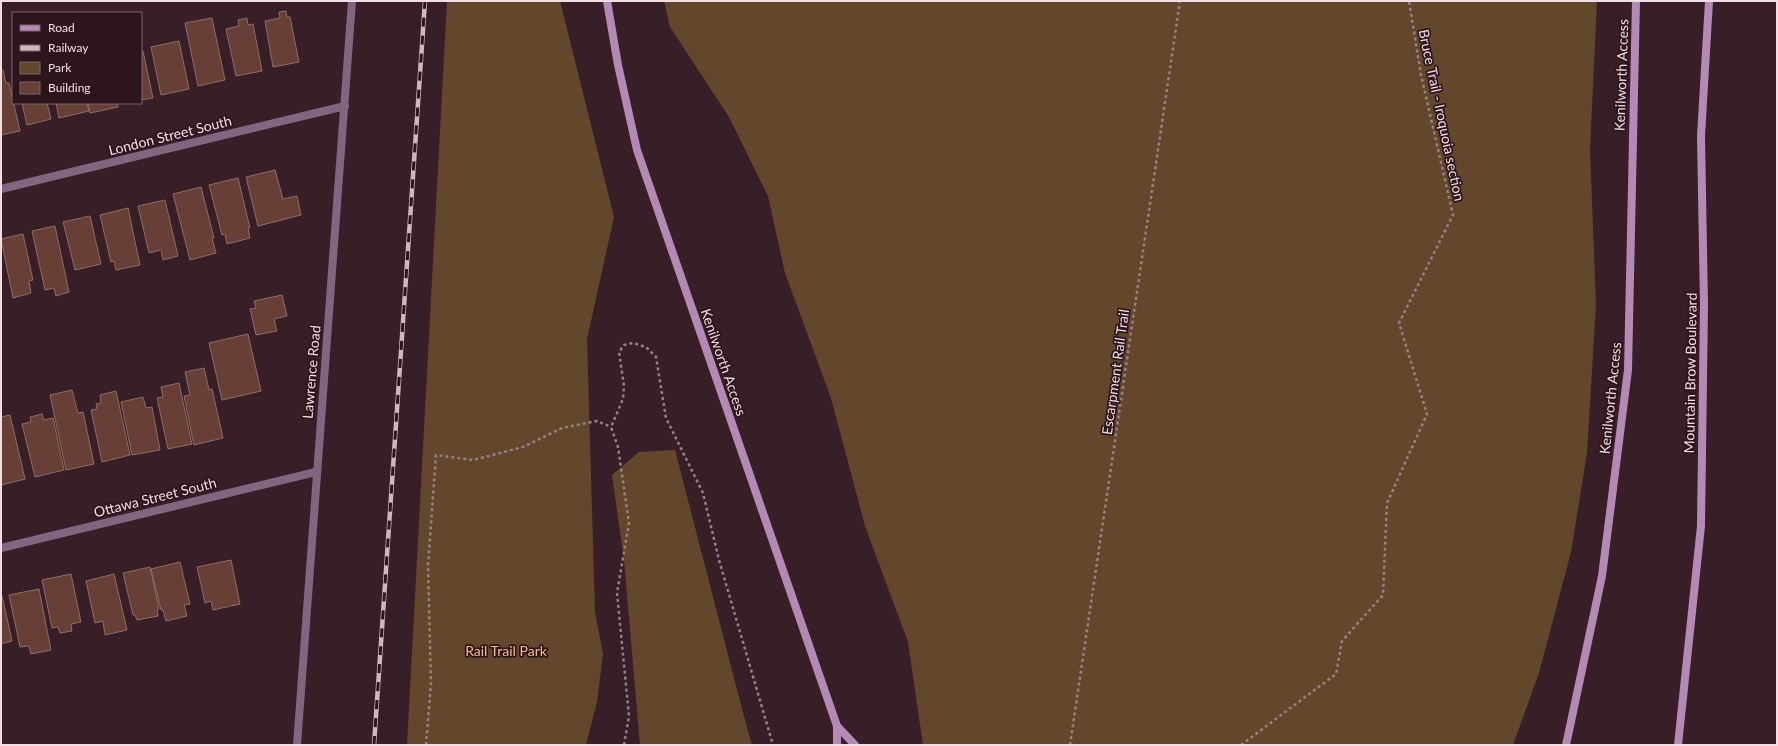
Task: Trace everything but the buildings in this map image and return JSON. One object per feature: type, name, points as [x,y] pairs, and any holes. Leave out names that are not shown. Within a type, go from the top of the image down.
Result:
[{"type":"main road","name":"Kenilworth Access","points":[[607,1],[618,65],[637,150],[837,726],[837,745]]},
{"type":"main road","name":"Kenilworth Access","points":[[1566,745],[1602,576],[1628,370],[1636,1]]},
{"type":"main road","name":"Mountain Brow Boulevard","points":[[1678,745],[1701,526],[1704,306],[1700,136],[1709,1]]},
{"type":"main road","name":"Kenilworth Access","points":[[837,726],[854,745]]},
{"type":"street","name":"Lawrence Road","points":[[297,745],[352,1]]},
{"type":"street","name":"London Street South","points":[[1,190],[345,106]]},
{"type":"street","name":"Ottawa Street South","points":[[1,548],[316,472]]},
{"type":"path","name":"Escarpment Rail Trail","points":[[1070,745],[1180,1]]},
{"type":"path","name":"Bruce Trail - Iroquoia section","points":[[1241,745],[1336,674],[1342,641],[1383,595],[1387,503],[1427,414],[1399,323],[1453,215],[1422,75],[1409,1]]},
{"type":"path","points":[[624,745],[629,716],[617,593],[629,523],[618,447],[611,427],[622,400],[624,386],[619,352],[628,343],[640,344],[652,352],[656,357],[666,418],[703,493],[719,560],[773,745]]},
{"type":"path","points":[[426,745],[431,684],[428,566],[436,455],[473,460],[523,447],[562,428],[597,421],[611,427]]},
{"type":"green space","name":"Rail Trail Park","points":[[447,1],[560,1],[614,217],[587,339],[595,612],[603,654],[597,702],[586,745],[407,745]]},
{"type":"green space","points":[[664,1],[1597,1],[1590,149],[1596,305],[1587,453],[1571,552],[1539,673],[1513,745],[923,745],[908,642],[865,526],[831,398],[785,273],[768,196],[729,117],[670,27]]},
{"type":"green space","points":[[675,450],[752,745],[640,745],[624,560],[612,475],[639,452]]},
{"type":"railway","points":[[374,745],[425,1]]}]
